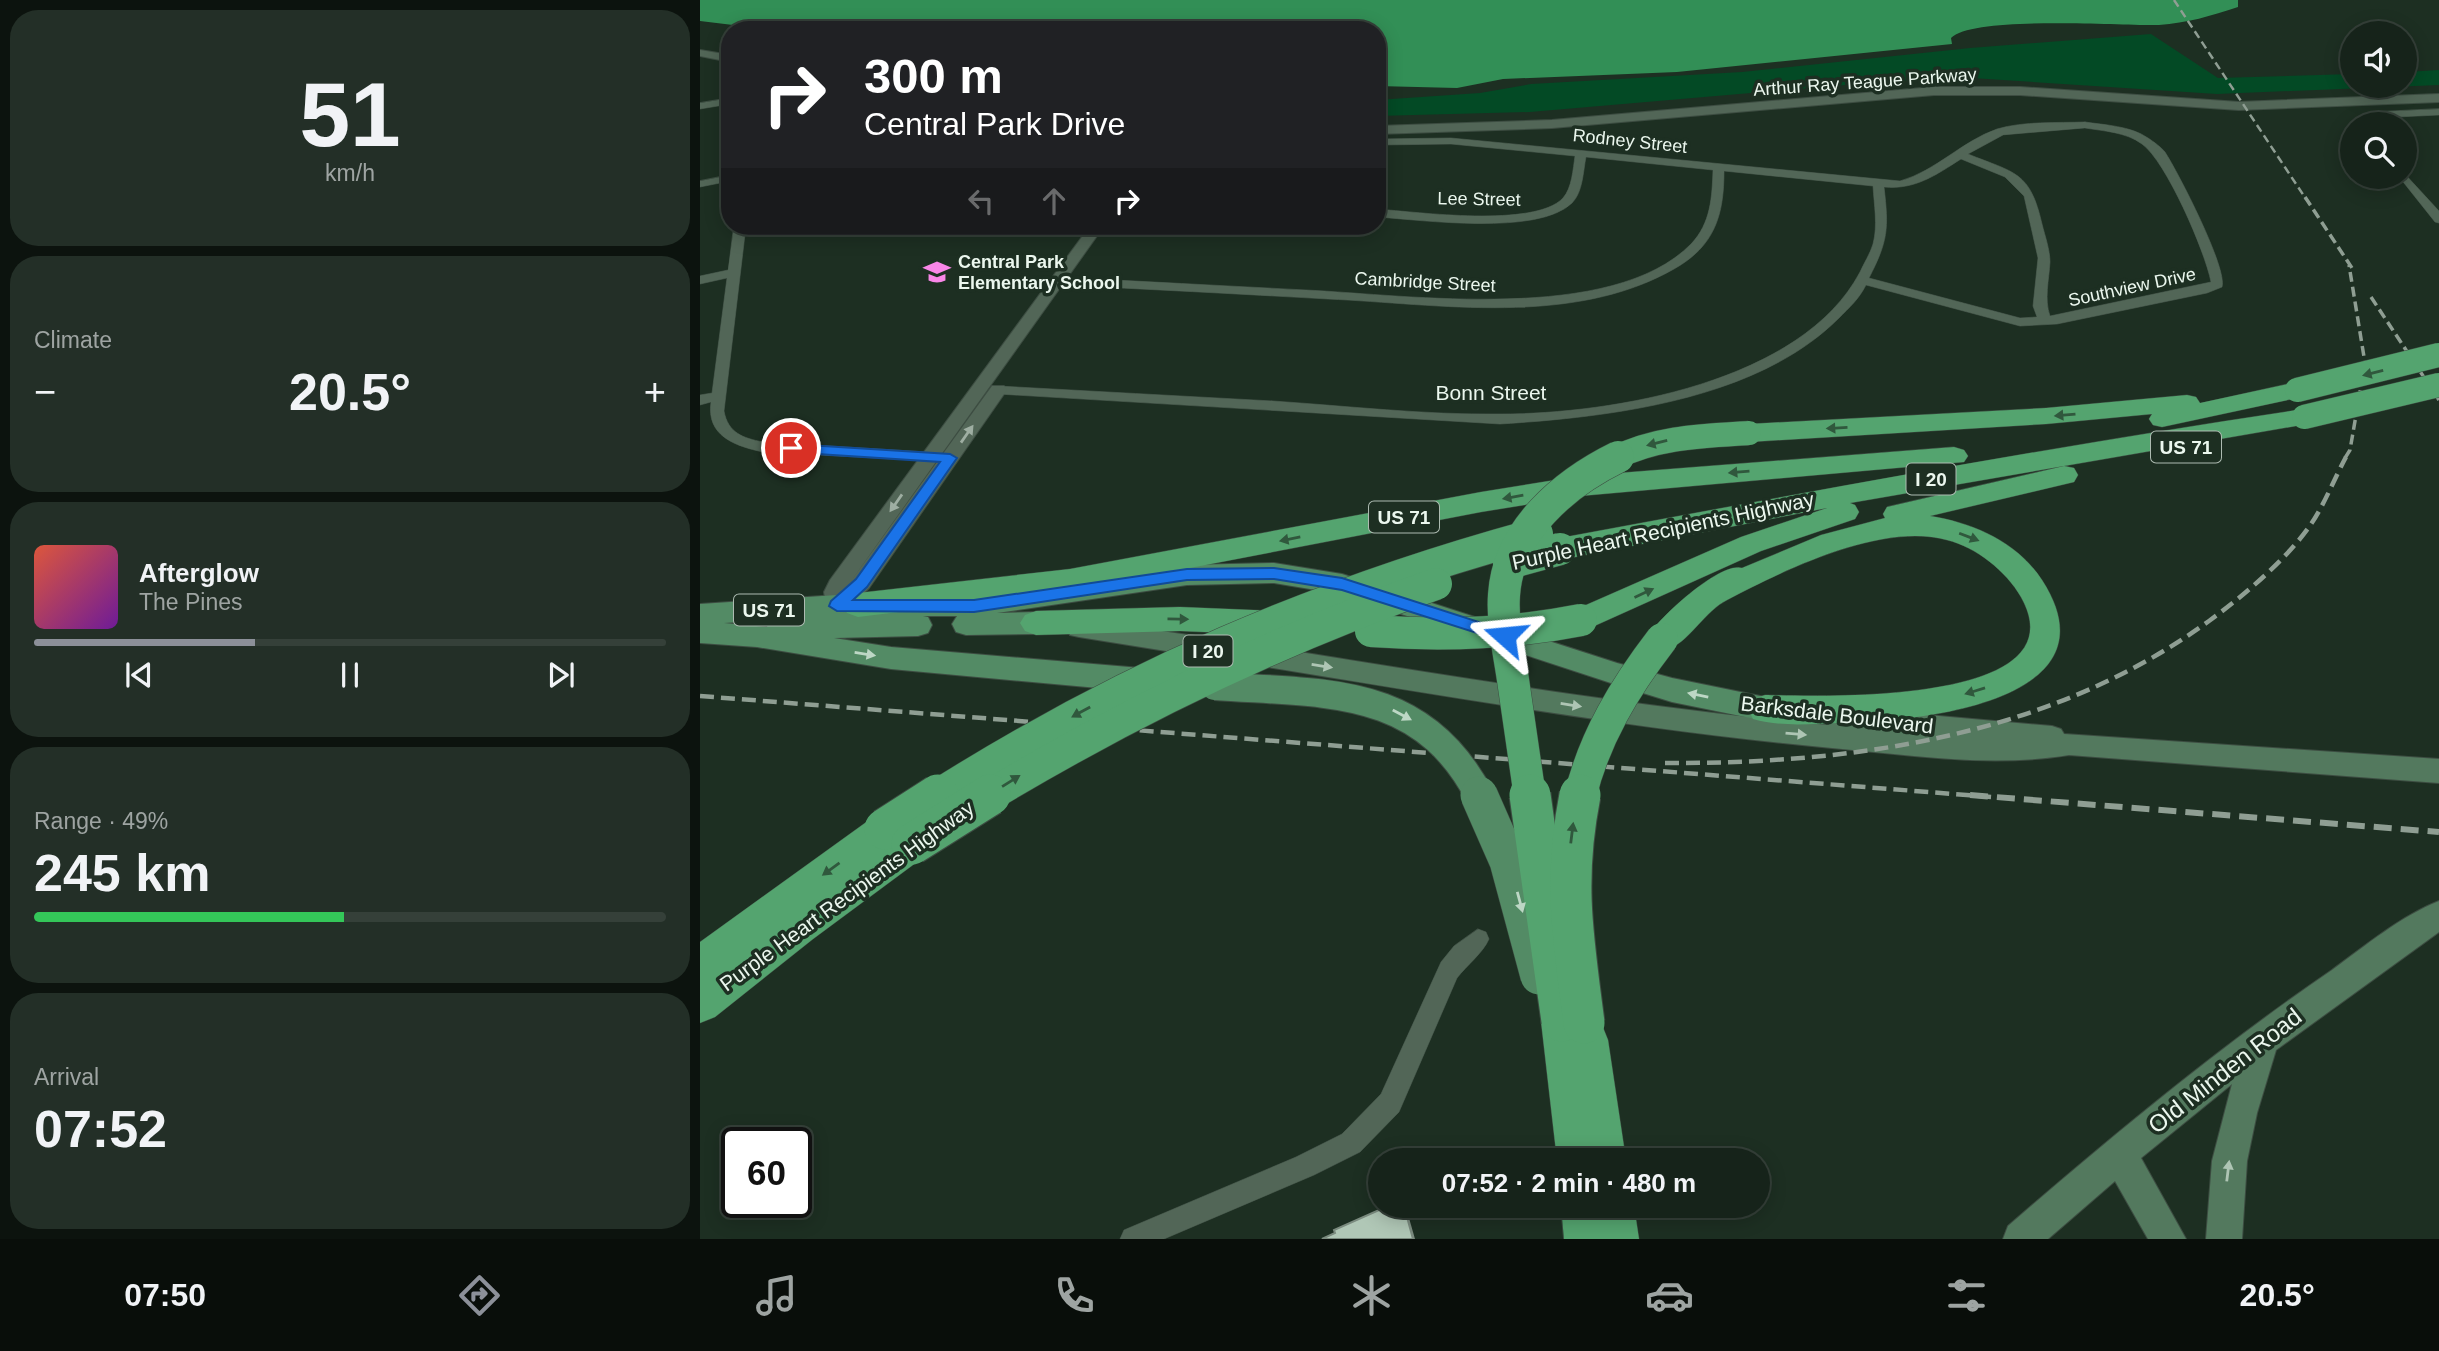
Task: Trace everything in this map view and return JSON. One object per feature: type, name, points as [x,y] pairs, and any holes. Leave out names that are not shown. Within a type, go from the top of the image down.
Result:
[{"type":"highway","name":"Purple Heart Recipients Highway","points":[[700,966],[899,836],[1013,779],[1089,736],[1255,655],[1363,610],[1558,539],[1646,510],[2161,419],[2288,392],[2439,355]]},
{"type":"highway","name":"Purple Heart Recipients Highway","points":[[1558,539],[2304,417],[2439,385]]},
{"type":"highway","points":[[1578,1148],[1566,1026],[1504,618],[1505,587],[1525,533],[1545,507],[1569,485],[1597,467],[1648,445],[1688,437],[2046,416],[2288,392]]},
{"type":"highway","name":"US 71","points":[[1036,623],[1180,619],[1371,631],[1476,635],[1517,632],[1581,620],[1751,544],[1818,520],[1872,506],[2068,474],[2304,417]]},
{"type":"highway","name":"US 71","points":[[832,621],[1580,486],[1954,456]]},
{"type":"highway","points":[[1601,1148],[1566,1026],[1571,840],[1586,770],[1606,721],[1637,671],[1662,639],[1695,607],[1751,565],[1785,548],[1840,527],[2068,474]]},
{"type":"highway","points":[[1719,591],[1777,565],[1876,529],[1901,525],[1927,526],[1980,542],[2005,557],[2027,579],[2041,602],[2046,624],[2044,642],[2036,657],[2009,678],[1987,688],[1939,701],[1880,709],[1765,709]]},
{"type":"highway","name":"Purple Heart Recipients Highway","points":[[700,1003],[799,926],[899,836]]},
{"type":"highway","points":[[1585,1218],[1587,1239]]},
{"type":"highway","points":[[1613,1218],[1616,1239]]},
{"type":"main road","name":"Barksdale Boulevard","points":[[832,621],[933,607],[1002,603],[1187,575],[1231,572],[1297,576],[1342,584],[1672,690],[1765,709],[1870,722],[2040,735],[2069,744]]},
{"type":"main road","name":"Barksdale Boulevard","points":[[700,614],[832,621],[1036,623],[1162,640],[1695,724],[2014,750],[2069,744],[2439,771]]},
{"type":"main road","points":[[700,631],[757,636],[832,621],[891,658],[1358,699],[1390,709],[1440,740],[1457,760],[1477,792],[1511,871],[1538,973],[1566,1026]]},
{"type":"main road","points":[[2383,767],[2439,788]]},
{"type":"main road","name":"Old Minden Road","points":[[2021,1239],[2119,1153],[2263,1038],[2439,915]]},
{"type":"main road","points":[[2224,1239],[2224,1199],[2235,1126],[2263,1038]]},
{"type":"main road","points":[[2119,1153],[2168,1239]]},
{"type":"street","points":[[700,53],[721,57]]},
{"type":"street","points":[[711,69],[721,70]]},
{"type":"street","name":"Arthur Ray Teague Parkway","points":[[1386,122],[1534,117],[1949,83],[2026,84],[2227,98],[2439,89]]},
{"type":"street","name":"Arthur Ray Teague Parkway","points":[[1386,130],[1561,124],[1934,91],[2012,91],[2239,106],[2439,98]]},
{"type":"street","points":[[700,106],[721,102]]},
{"type":"street","points":[[2417,113],[2439,112]]},
{"type":"street","name":"Southview Drive","points":[[1864,281],[2007,321],[2045,322],[2217,284],[2216,272],[2194,219],[2159,152],[2143,139],[2121,131],[2085,125],[2018,129],[1987,137],[1916,182],[1901,185],[1878,183]]},
{"type":"street","name":"Rodney Street","points":[[1386,142],[1440,140],[1878,183]]},
{"type":"street","name":"Lee Street","points":[[1386,213],[1518,219],[1543,215],[1562,206],[1572,194],[1581,153]]},
{"type":"street","points":[[1960,155],[2009,175],[2022,185],[2030,196],[2044,258],[2040,309],[2045,322]]},
{"type":"street","name":"Cambridge Street","points":[[1057,281],[1471,302],[1525,303],[1568,299],[1609,290],[1648,276],[1693,247],[1712,223],[1716,212],[1719,167]]},
{"type":"street","points":[[700,184],[721,180]]},
{"type":"street","name":"Bonn Street","points":[[988,390],[1462,417],[1525,418],[1581,414],[1674,396],[1727,380],[1796,345],[1848,302],[1864,281],[1877,251],[1882,231],[1878,183]]},
{"type":"street","points":[[2415,189],[2439,219]]},
{"type":"street","points":[[739,235],[718,396],[719,425],[731,438],[764,447],[950,458]]},
{"type":"street","points":[[832,621],[950,458],[1025,319],[1090,235]]},
{"type":"street","points":[[700,280],[734,273]]},
{"type":"street","points":[[832,621],[837,585],[929,457],[988,390]]},
{"type":"street","points":[[700,400],[718,396]]},
{"type":"street","points":[[1133,1239],[1305,1166],[1351,1143],[1390,1103],[1449,970],[1462,953],[1478,939]]},
{"type":"shaded area","points":[[700,0],[2238,0],[2238,7],[2199,19],[2169,24],[2049,23],[1988,26],[1965,31],[1951,38],[1952,44],[1677,72],[1503,79],[1457,88],[1386,86],[1386,21],[721,21],[721,24],[700,21]]},
{"type":"shaded area","points":[[2151,34],[2218,78],[2340,74],[2340,89],[2217,94],[1972,78],[1880,82],[1530,112],[1386,116],[1386,99],[1480,93],[1531,84],[1742,72],[1970,48]]},
{"type":"shaded area","points":[[2439,70],[2439,85],[2417,86],[2417,71]]},
{"type":"building","points":[[1368,1215],[1368,1218],[1407,1218],[1413,1239],[1322,1239],[1335,1233],[1334,1230]]},
{"type":"railway","points":[[2174,0],[2306,199]]},
{"type":"railway","points":[[2305,197],[2354,271]]},
{"type":"railway","points":[[2345,458],[2350,450],[2365,363],[2349,265]]},
{"type":"railway","points":[[2371,297],[2439,400]]},
{"type":"railway","points":[[1665,763],[1737,762],[1879,749],[1949,736],[2017,717],[2084,692],[2148,660],[2209,621],[2262,578],[2288,553],[2309,527],[2346,457]]},
{"type":"railway","points":[[700,696],[1992,797]]},
{"type":"railway","points":[[1970,795],[2439,832]]},
{"type":"place","name":"Central Park Elementary School","points":[[937,272]]},
{"type":"route","points":[[791,448],[950,458],[862,583],[837,606],[974,606],[1187,575],[1274,573],[1342,584],[1505,636]]}]
